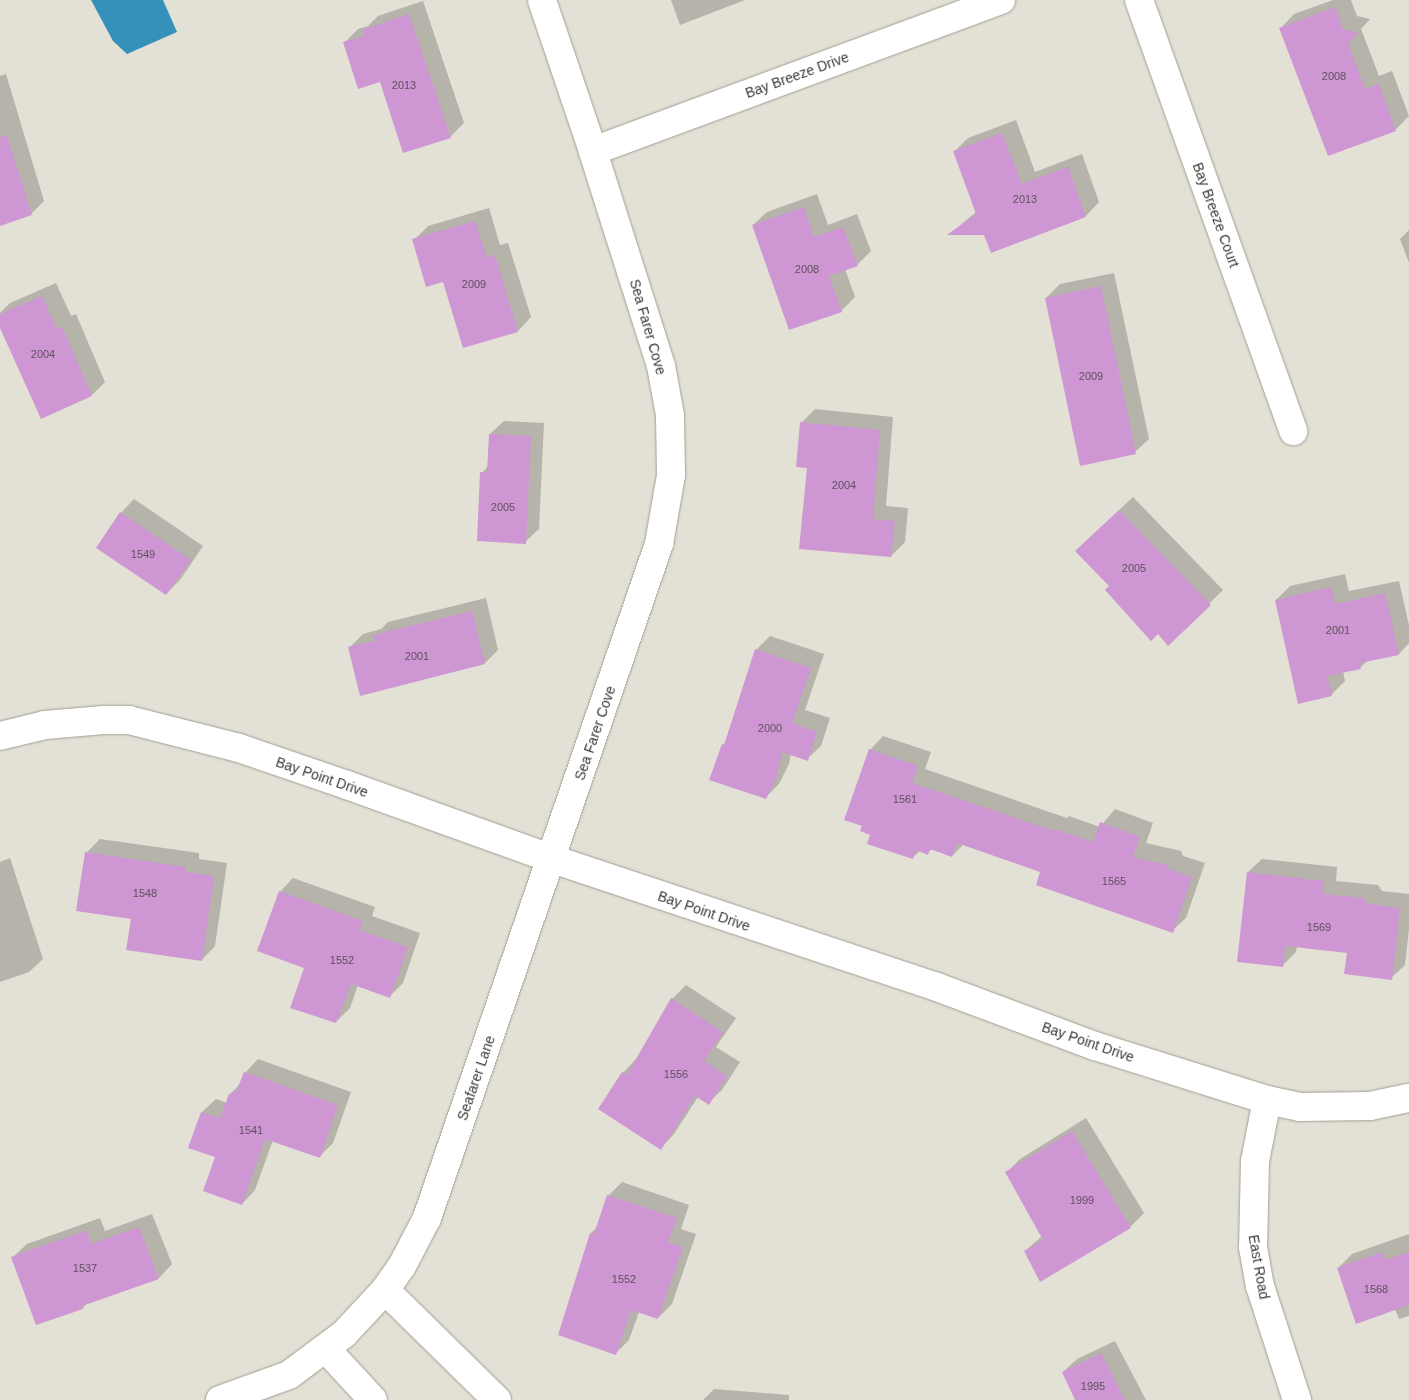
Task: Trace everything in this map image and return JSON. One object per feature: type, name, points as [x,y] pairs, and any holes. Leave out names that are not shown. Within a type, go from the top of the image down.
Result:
[{"type":"street","name":"Sea Farer Cove","points":[[542,0],[593,150],[661,366],[670,415],[671,475],[659,544],[552,859]]},
{"type":"street","name":"Bay Breeze Drive","points":[[593,150],[1001,0]]},
{"type":"street","name":"Bay Breeze Court","points":[[1139,0],[1293,431]]},
{"type":"street","name":"Bay Point Drive","points":[[0,736],[45,725],[129,720],[239,748],[552,859],[937,988],[1095,1046],[1267,1100],[1300,1107],[1370,1106],[1409,1098]]},
{"type":"street","name":"Seafarer Lane","points":[[220,1400],[289,1375],[326,1349],[344,1334],[385,1290],[402,1266],[427,1218],[552,859]]},
{"type":"street","name":"East Road","points":[[1267,1100],[1255,1160],[1253,1247],[1260,1286],[1297,1400]]},
{"type":"street","points":[[385,1290],[498,1400]]},
{"type":"street","points":[[326,1349],[373,1400]]},
{"type":"water","points":[[91,0],[163,0],[177,32],[127,54],[113,41]]},
{"type":"building","points":[[1335,7],[1343,29],[1358,33],[1348,44],[1365,89],[1379,84],[1396,131],[1328,156],[1279,28]]},
{"type":"building","points":[[409,14],[451,138],[403,153],[380,82],[358,89],[343,42],[365,36],[362,30]]},
{"type":"building","points":[[1002,133],[1022,184],[1068,167],[1086,217],[991,253],[984,235],[947,235],[976,214],[953,151]]},
{"type":"building","points":[[7,136],[32,215],[0,226],[0,137]]},
{"type":"building","points":[[804,207],[814,237],[843,227],[858,266],[829,276],[842,312],[789,330],[752,225]]},
{"type":"building","points":[[475,221],[487,258],[495,255],[518,332],[463,348],[443,282],[426,287],[412,239]]},
{"type":"building","points":[[1101,286],[1136,454],[1080,466],[1045,298]]},
{"type":"building","points":[[42,296],[57,329],[62,327],[92,396],[41,419],[0,328],[0,314]]},
{"type":"building","points":[[800,422],[880,430],[873,519],[895,521],[891,557],[799,549],[807,468],[796,467]]},
{"type":"building","points":[[489,434],[531,436],[526,544],[477,541],[480,472],[487,472]]},
{"type":"building","points":[[1119,510],[1211,605],[1168,646],[1158,634],[1151,641],[1105,590],[1109,586],[1075,551]]},
{"type":"building","points":[[120,512],[191,560],[166,595],[96,548]]},
{"type":"building","points":[[1331,587],[1335,604],[1385,593],[1399,655],[1360,663],[1361,669],[1327,676],[1332,696],[1298,704],[1275,600]]},
{"type":"building","points":[[472,611],[485,664],[360,696],[348,647],[375,641],[373,635]]},
{"type":"building","points":[[755,649],[811,668],[792,723],[817,732],[808,761],[782,752],[776,779],[766,799],[709,780],[722,744],[724,745]]},
{"type":"building","points":[[869,749],[918,766],[912,783],[1054,831],[1055,829],[1093,842],[1100,822],[1140,837],[1133,857],[1167,865],[1169,869],[1192,877],[1173,933],[1036,885],[1040,872],[957,843],[952,857],[930,849],[928,855],[916,850],[913,859],[867,844],[870,835],[860,831],[862,826],[844,820]]},
{"type":"building","points":[[85,852],[186,867],[186,872],[214,876],[202,961],[126,950],[131,919],[76,911]]},
{"type":"building","points":[[1247,872],[1324,881],[1323,894],[1364,898],[1368,904],[1400,908],[1392,980],[1344,974],[1347,953],[1285,946],[1283,967],[1237,962]]},
{"type":"building","points":[[279,891],[363,921],[359,930],[408,947],[390,998],[351,984],[336,1023],[290,1008],[304,968],[257,951]]},
{"type":"building","points":[[671,998],[723,1032],[704,1061],[727,1076],[709,1105],[695,1096],[661,1150],[598,1109],[622,1072],[627,1075]]},
{"type":"building","points":[[244,1072],[338,1105],[320,1158],[265,1139],[242,1205],[203,1191],[215,1157],[188,1148],[201,1112],[220,1118],[229,1094],[236,1092]]},
{"type":"building","points":[[1072,1131],[1131,1228],[1040,1282],[1024,1251],[1043,1240],[1005,1172]]},
{"type":"building","points":[[607,1195],[677,1218],[668,1242],[683,1247],[658,1319],[631,1310],[616,1355],[558,1335],[590,1233],[594,1234]]},
{"type":"building","points":[[139,1227],[159,1279],[82,1306],[83,1309],[36,1325],[11,1257],[87,1230],[91,1244]]},
{"type":"building","points":[[1382,1252],[1385,1260],[1409,1252],[1409,1305],[1356,1324],[1337,1268]]},
{"type":"building","points":[[1101,1353],[1125,1400],[1075,1400],[1062,1372]]}]
